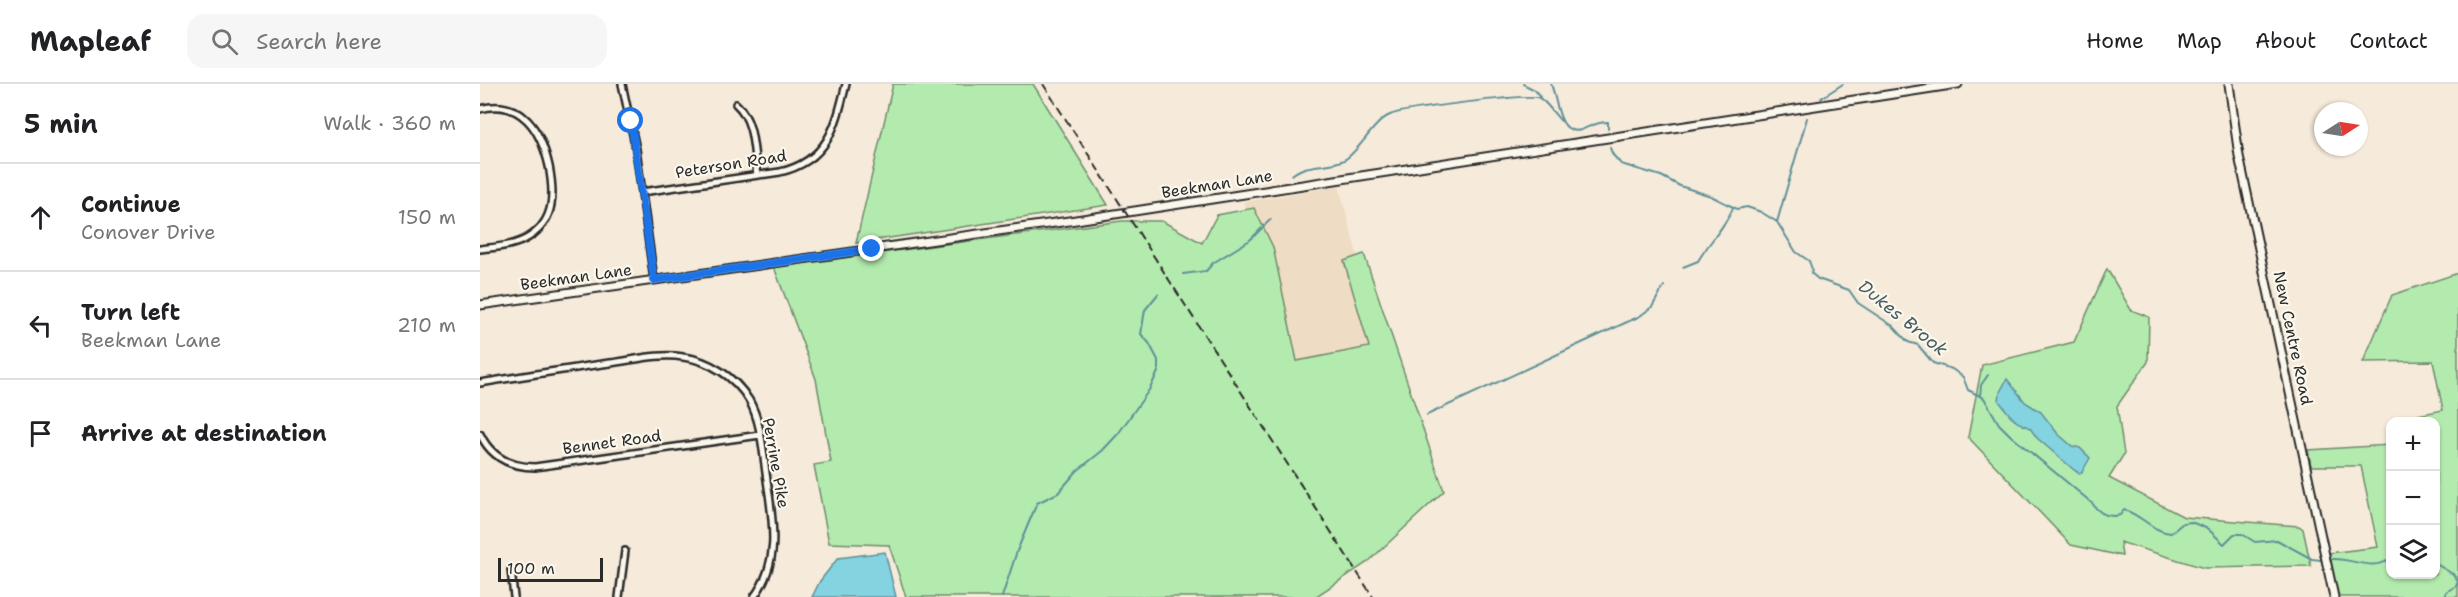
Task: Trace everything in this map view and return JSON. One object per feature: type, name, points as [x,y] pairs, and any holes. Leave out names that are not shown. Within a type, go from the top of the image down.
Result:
[{"type":"street","points":[[622,84],[631,121],[654,280]]},
{"type":"street","name":"Peterson Road","points":[[642,192],[791,169],[823,148],[834,128],[846,84]]},
{"type":"street","name":"Beekman Lane","points":[[480,305],[1076,220],[1958,84]]},
{"type":"street","name":"New Centre Road","points":[[2229,84],[2239,156],[2334,597]]},
{"type":"street","points":[[736,104],[745,111],[750,123],[757,175]]},
{"type":"street","points":[[480,109],[493,107],[513,111],[529,121],[542,138],[554,190],[550,210],[540,227],[531,236],[508,245],[480,249]]},
{"type":"street","name":"Perrine Pike","points":[[480,383],[660,356],[684,357],[714,366],[734,382],[751,406],[760,435],[774,543],[770,568],[754,597]]},
{"type":"street","name":"Bennet Road","points":[[480,435],[496,455],[506,462],[525,467],[760,435]]},
{"type":"street","points":[[619,597],[625,551]]},
{"type":"street","points":[[511,570],[514,597]]},
{"type":"shaded area","points":[[1339,186],[1383,353],[1287,375],[1244,202]]},
{"type":"green space","points":[[893,84],[1033,84],[1108,205],[856,243]]},
{"type":"green space","points":[[1254,208],[1273,247],[1297,361],[1369,347],[1344,261],[1364,254],[1444,491],[1368,562],[1315,597],[906,597],[889,545],[829,543],[814,465],[831,462],[816,379],[774,267],[1122,221],[1162,221],[1202,243],[1217,215]]},
{"type":"green space","points":[[2107,269],[2131,310],[2149,317],[2148,362],[2117,406],[2124,454],[2109,478],[2184,517],[2299,526],[2303,529],[2311,566],[2204,568],[2120,542],[2122,556],[2071,545],[1968,437],[1982,365],[2074,342]]},
{"type":"green space","points":[[2458,273],[2458,597],[2338,597],[2329,553],[2378,547],[2361,466],[2311,466],[2308,450],[2386,445],[2386,579],[2440,579],[2440,417],[2408,417],[2443,410],[2433,361],[2363,362],[2392,295]]},
{"type":"water","points":[[2007,379],[2025,402],[2041,412],[2058,434],[2072,446],[2080,448],[2090,458],[2082,472],[2074,470],[2037,438],[2030,428],[2017,422],[2009,414],[1999,401],[2000,392]]},
{"type":"water","points":[[885,552],[896,597],[812,597],[820,581],[838,558]]},
{"type":"waterway","points":[[1523,84],[1535,90],[1540,97]]},
{"type":"waterway","name":"Dukes Brook","points":[[1551,84],[1560,115],[1567,128],[1573,131],[1581,130],[1597,123],[1608,122],[1608,129]]},
{"type":"waterway","points":[[1821,98],[1843,84]]},
{"type":"waterway","points":[[1292,175],[1304,168],[1344,160],[1355,151],[1378,124],[1390,115],[1399,112],[1466,102],[1531,97],[1542,100],[1561,121]]},
{"type":"waterway","points":[[1777,222],[1807,118]]},
{"type":"waterway","name":"Dukes Brook","points":[[1610,148],[1621,164],[1661,176],[1737,209],[1747,207],[1761,212],[1777,222],[1796,252],[1809,261],[1811,273],[1818,279],[1849,290],[1858,303],[1893,326],[1908,342],[1918,345],[1933,363],[1952,369],[1963,377],[1968,390],[1984,398],[1999,424],[2011,436],[2101,512],[2116,516],[2124,510],[2158,530],[2171,533],[2183,523],[2191,522],[2208,529],[2224,544],[2234,534],[2242,534],[2255,542],[2277,540],[2312,559],[2321,560]]},
{"type":"waterway","points":[[1683,267],[1698,261],[1726,222],[1733,208]]},
{"type":"waterway","points":[[1183,274],[1206,271],[1213,263],[1250,240],[1271,219]]},
{"type":"waterway","points":[[1427,415],[1640,316],[1652,307],[1664,286]]},
{"type":"waterway","points":[[1002,597],[1017,551],[1037,503],[1058,493],[1077,471],[1102,451],[1118,434],[1149,390],[1158,372],[1158,360],[1141,334],[1145,310],[1158,294]]},
{"type":"waterway","points":[[1980,396],[1981,385],[1988,375]]},
{"type":"waterway","name":"Dukes Brook","points":[[2332,559],[2369,564],[2386,561]]},
{"type":"waterway","name":"Dukes Brook","points":[[2440,566],[2453,574],[2458,582],[2446,592],[2446,597]]},
{"type":"railway","points":[[1043,84],[1373,597]]},
{"type":"route","points":[[631,121],[654,280],[872,249]]}]
